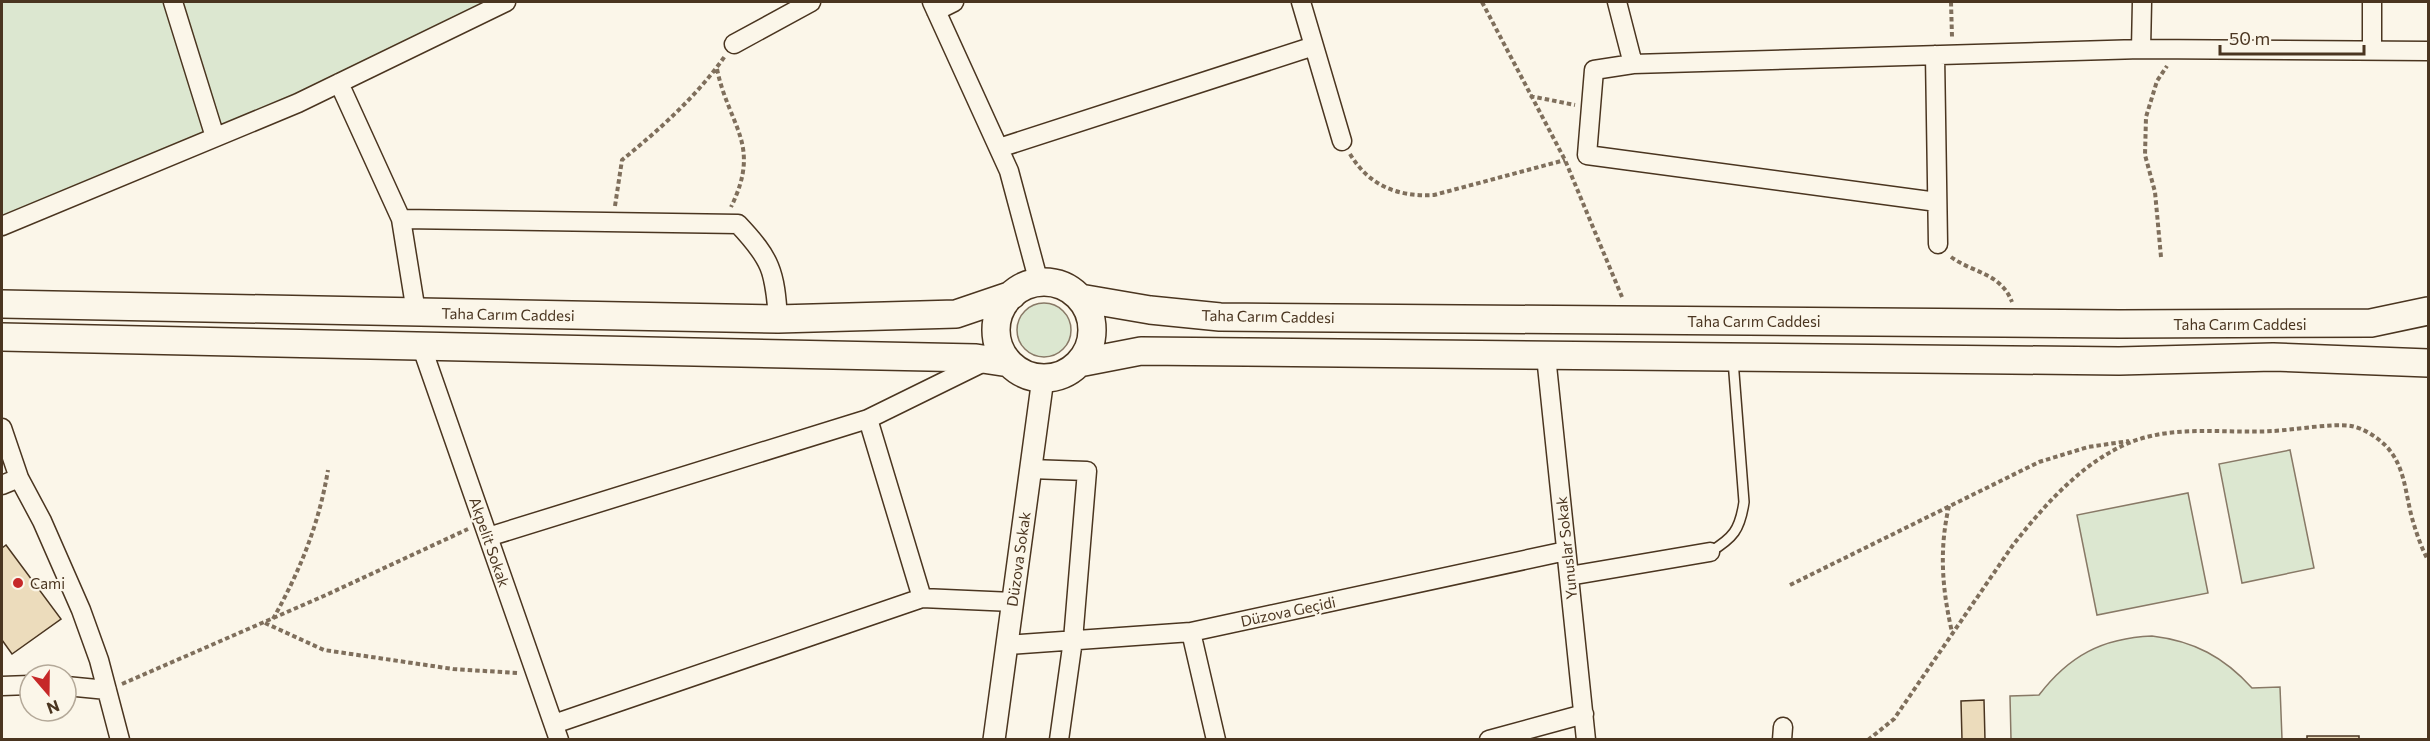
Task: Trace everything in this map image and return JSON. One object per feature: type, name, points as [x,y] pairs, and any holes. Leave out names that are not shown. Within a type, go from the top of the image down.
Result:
[{"type":"main road","points":[[2,337],[421,345],[998,361],[1042,378],[1067,372],[1078,363],[1090,344],[1091,319],[1080,298],[1059,284],[1039,283],[1022,288],[1012,295],[998,316],[996,328],[998,361]]},
{"type":"main road","name":"Taha Carım Caddesi","points":[[2,304],[778,319],[956,314],[1012,295]]},
{"type":"main road","name":"Taha Carım Caddesi","points":[[1080,298],[1150,310],[1220,317],[2016,323],[2371,323],[2428,311]]},
{"type":"main road","points":[[1078,363],[1141,351],[2119,360],[2273,357],[2428,363]]},
{"type":"street","points":[[173,2],[215,137]]},
{"type":"street","points":[[2,226],[339,83],[506,2]]},
{"type":"street","points":[[734,44],[811,2]]},
{"type":"street","points":[[954,2],[934,6],[1010,171],[1039,283]]},
{"type":"street","points":[[1301,2],[1342,141]]},
{"type":"street","points":[[1617,2],[1633,64]]},
{"type":"street","points":[[2141,49],[2142,2]]},
{"type":"street","points":[[2372,2],[2372,49]]},
{"type":"street","points":[[999,148],[1314,46]]},
{"type":"street","points":[[1937,202],[1587,155],[1594,70],[1633,64],[2141,49],[2428,51]]},
{"type":"street","points":[[1938,244],[1937,202],[1943,54]]},
{"type":"street","points":[[339,83],[401,219],[416,312]]},
{"type":"street","points":[[401,219],[738,224],[762,250],[776,283],[778,319]]},
{"type":"street","name":"Akpelit Sokak","points":[[421,345],[556,732]]},
{"type":"street","name":"Yunuslar Sokak","points":[[1546,356],[1586,740]]},
{"type":"street","points":[[485,529],[867,419],[998,361]]},
{"type":"street","name":"Düzova Sokak","points":[[994,740],[1042,378]]},
{"type":"street","points":[[867,419],[922,598]]},
{"type":"street","points":[[2,428],[19,478],[42,521],[74,592],[107,690],[120,740]]},
{"type":"street","points":[[1030,469],[1087,471],[1073,640],[1059,740]]},
{"type":"street","points":[[2,485],[19,478]]},
{"type":"street","name":"Düzova Geçidi","points":[[1007,645],[1191,632],[1566,551]]},
{"type":"street","points":[[1569,576],[1710,552]]},
{"type":"street","points":[[556,732],[922,598],[1013,602]]},
{"type":"street","points":[[1191,632],[1216,740]]},
{"type":"street","points":[[2,686],[18,685]]},
{"type":"street","points":[[78,687],[107,690]]},
{"type":"street","points":[[1489,740],[1584,714]]},
{"type":"lane","points":[[1710,552],[1731,539],[1739,524],[1744,502],[1733,357]]},
{"type":"path","points":[[1482,2],[1565,160],[1632,320]]},
{"type":"path","points":[[1943,54],[1951,2]]},
{"type":"path","points":[[2161,258],[2155,192],[2145,155],[2146,117],[2157,81],[2178,49]]},
{"type":"path","points":[[612,222],[622,160],[660,129],[717,68],[721,90],[740,133],[744,149],[744,166],[736,196],[723,223]]},
{"type":"path","points":[[1530,96],[1591,108]]},
{"type":"path","points":[[1342,141],[1354,161],[1370,178],[1390,190],[1412,196],[1434,195],[1565,160]]},
{"type":"path","points":[[1938,244],[1952,258],[1969,268],[1989,274],[2001,283],[2012,302],[2016,323]]},
{"type":"path","points":[[1790,585],[2039,462],[2088,447],[2165,433],[2270,431],[2350,425],[2363,430],[2386,446],[2400,467],[2412,519],[2428,560]]},
{"type":"path","points":[[1868,740],[1894,719],[2013,544],[2048,503],[2106,455],[2134,440]]},
{"type":"path","points":[[273,619],[300,569],[311,540],[319,517],[328,470]]},
{"type":"path","points":[[1948,506],[1942,557],[1952,632]]},
{"type":"path","points":[[107,690],[485,529]]},
{"type":"path","points":[[265,623],[324,650],[481,672],[535,672]]},
{"type":"green space","points":[[2,2],[499,2],[388,58],[2,228]]},
{"type":"green space","points":[[1044,303],[1054,305],[1063,311],[1069,320],[1071,330],[1069,340],[1063,349],[1054,355],[1044,357],[1034,355],[1025,349],[1019,340],[1017,330],[1019,320],[1025,311],[1034,305]]},
{"type":"green space","points":[[2290,450],[2314,568],[2242,583],[2219,464]]},
{"type":"green space","points":[[2188,493],[2208,593],[2097,615],[2077,515]]},
{"type":"green space","points":[[2152,636],[2195,646],[2207,652],[2219,659],[2252,688],[2280,687],[2282,739],[2011,739],[2010,696],[2039,695],[2062,670],[2102,645]]},
{"type":"building","name":"Cami","points":[[6,545],[61,619],[12,654],[2,640],[2,548]]},
{"type":"building","points":[[1984,700],[1985,740],[1962,740],[1961,701]]},
{"type":"building","points":[[2307,736],[2359,736],[2359,740],[2307,740]]},
{"type":"place","name":"Cami","points":[[18,583]]}]
